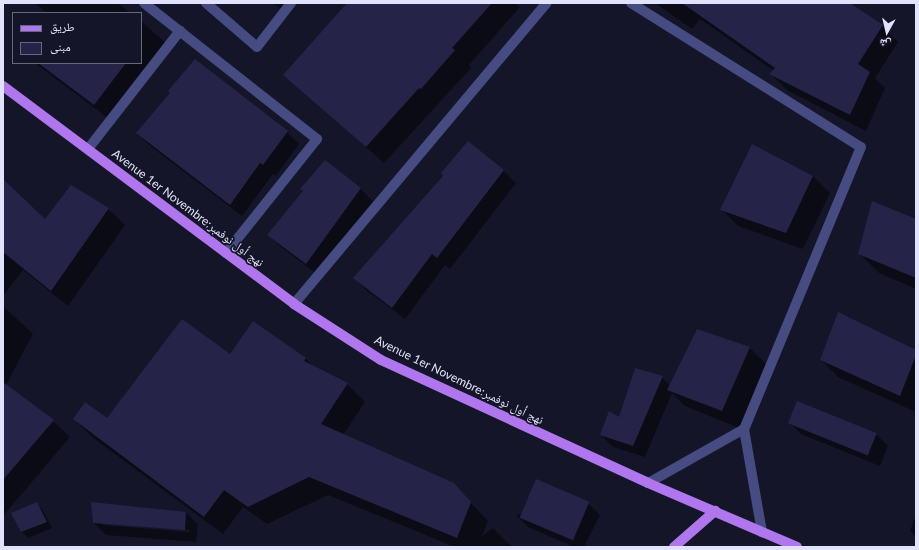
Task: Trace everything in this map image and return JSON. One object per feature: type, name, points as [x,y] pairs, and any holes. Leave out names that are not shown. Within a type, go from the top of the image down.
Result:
[{"type":"main road","name":"Avenue 1er Novembre;نهج أول نوفمبر","points":[[3,87],[294,304],[381,360],[648,483],[797,547]]},
{"type":"main road","points":[[674,547],[715,511]]},
{"type":"street","points":[[144,3],[317,139],[226,253]]},
{"type":"street","points":[[206,3],[257,47],[291,3]]},
{"type":"street","points":[[294,304],[547,3]]},
{"type":"street","points":[[631,3],[861,147],[744,429],[762,532]]},
{"type":"street","points":[[88,150],[180,31]]},
{"type":"street","points":[[648,483],[744,429]]},
{"type":"building","points":[[347,3],[492,3],[452,48],[455,50],[421,89],[419,88],[366,147],[283,75]]},
{"type":"building","points":[[682,3],[850,3],[883,25],[858,64],[870,72],[850,115],[769,74],[775,68]]},
{"type":"building","points":[[195,59],[288,131],[263,165],[260,163],[230,205],[136,133],[170,93],[168,91]]},
{"type":"building","points":[[39,64],[125,64],[94,105]]},
{"type":"building","points":[[468,141],[504,170],[437,258],[432,254],[392,308],[353,278],[443,176],[441,173]]},
{"type":"building","points":[[752,144],[813,176],[786,233],[720,210]]},
{"type":"building","points":[[325,160],[361,188],[306,264],[267,235],[303,191],[300,189]]},
{"type":"building","points":[[3,179],[45,219],[71,185],[109,208],[51,291],[3,252]]},
{"type":"building","points":[[872,201],[916,219],[916,278],[858,254]]},
{"type":"building","points":[[838,312],[916,350],[916,355],[900,396],[820,360]]},
{"type":"building","points":[[182,319],[230,354],[253,321],[306,358],[304,361],[348,383],[321,424],[454,483],[471,502],[457,538],[309,477],[248,507],[224,490],[204,517],[73,419],[85,402],[107,418]]},
{"type":"building","points":[[697,329],[750,347],[722,411],[667,390]]},
{"type":"building","points":[[635,368],[663,376],[633,446],[600,435],[609,411],[619,417]]},
{"type":"building","points":[[3,382],[54,420],[3,480]]},
{"type":"building","points":[[797,401],[877,433],[868,455],[788,423]]},
{"type":"building","points":[[536,479],[589,502],[573,540],[520,518]]},
{"type":"building","points":[[37,502],[47,522],[21,532],[11,513]]},
{"type":"building","points":[[91,502],[186,512],[185,530],[93,523]]}]
